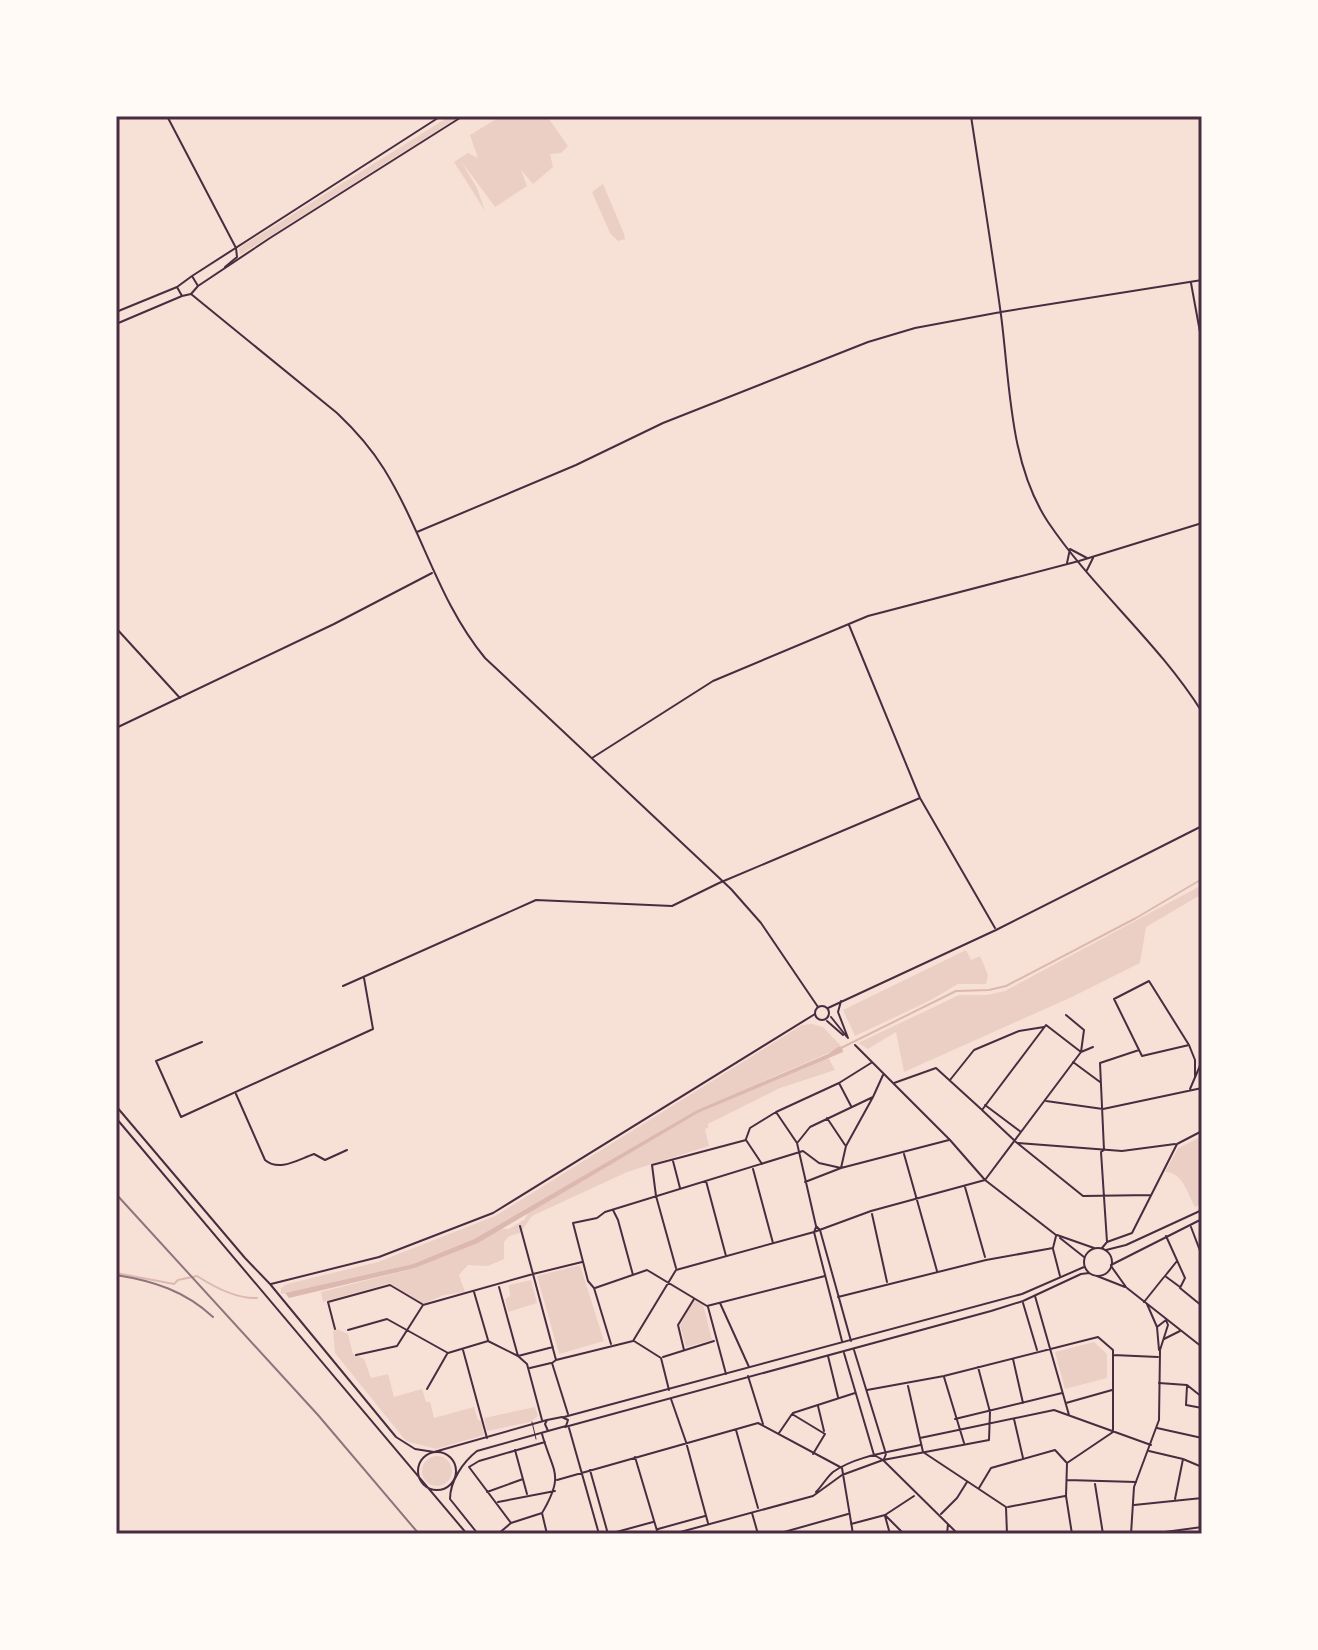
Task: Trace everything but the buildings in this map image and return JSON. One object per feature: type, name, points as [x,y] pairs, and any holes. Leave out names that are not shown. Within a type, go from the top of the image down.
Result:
[{"type":"street","points":[[167,116],[236,248],[237,257],[225,267]]},
{"type":"street","points":[[116,312],[177,287],[441,116]]},
{"type":"street","points":[[116,324],[191,294],[225,267],[463,116]]},
{"type":"street","points":[[971,116],[1001,312],[1012,412],[1020,451],[1043,513],[1087,571],[1173,668],[1202,712]]},
{"type":"street","points":[[192,276],[198,286]]},
{"type":"street","points":[[416,532],[576,465],[663,423],[868,342],[915,328],[1001,312],[1202,280]]},
{"type":"street","points":[[1191,281],[1202,343]]},
{"type":"street","points":[[177,287],[182,296]]},
{"type":"street","points":[[191,294],[337,413],[359,435],[383,468],[463,632],[485,658],[723,881],[761,923],[818,1007]]},
{"type":"street","points":[[591,759],[713,681],[849,623],[897,607],[1067,565],[1202,523]]},
{"type":"street","points":[[1070,549],[1088,559]]},
{"type":"street","points":[[1067,565],[1070,549]]},
{"type":"street","points":[[1087,571],[1093,557]]},
{"type":"street","points":[[116,728],[334,624],[432,573]]},
{"type":"street","points":[[849,623],[920,798],[996,930]]},
{"type":"street","points":[[116,628],[180,698]]},
{"type":"street","points":[[343,986],[536,900],[672,906],[723,881],[920,798]]},
{"type":"street","points":[[818,1007],[828,1008],[996,930],[1202,826]]},
{"type":"street","points":[[202,1042],[156,1061],[181,1117],[373,1029],[364,977]]},
{"type":"street","points":[[1189,1045],[1142,1056],[1114,999],[1149,981],[1189,1045],[1195,1060],[1195,1077]]},
{"type":"street","points":[[841,1001],[838,1012],[848,1038]]},
{"type":"street","points":[[270,1284],[379,1257],[493,1213],[815,1014],[818,1007]]},
{"type":"street","points":[[828,1008],[829,1016],[848,1038],[950,1140],[985,1180],[1084,1257]]},
{"type":"street","points":[[815,1014],[818,1019],[829,1016]]},
{"type":"street","points":[[1066,1015],[1084,1030],[1081,1052]]},
{"type":"street","points":[[825,1019],[848,1038]]},
{"type":"street","points":[[950,1080],[974,1050],[1019,1031],[1045,1027],[1081,1052]]},
{"type":"street","points":[[982,1110],[1045,1027]]},
{"type":"street","points":[[633,1341],[676,1270],[985,1180],[1081,1052],[1093,1047]]},
{"type":"street","points":[[1104,1249],[1107,1242],[1102,1195],[1101,1152],[1104,1150],[1100,1063],[1139,1050]]},
{"type":"street","points":[[1190,1090],[1202,1061]]},
{"type":"street","points":[[746,1140],[750,1128],[776,1112],[839,1083],[872,1062]]},
{"type":"street","points":[[1073,1062],[1101,1082]]},
{"type":"street","points":[[893,1084],[936,1068],[1016,1142],[1083,1196],[1151,1195]]},
{"type":"street","points":[[841,1168],[846,1146],[884,1074]]},
{"type":"street","points":[[839,1083],[852,1107]]},
{"type":"street","points":[[1044,1101],[1103,1109],[1202,1088]]},
{"type":"street","points":[[235,1092],[265,1160],[272,1165],[279,1166],[314,1154],[325,1160],[347,1150]]},
{"type":"street","points":[[797,1143],[810,1127],[873,1097]]},
{"type":"street","points":[[985,1105],[1022,1132]]},
{"type":"street","points":[[116,1106],[270,1284],[396,1437],[415,1449],[447,1454],[452,1458],[456,1470],[450,1499],[478,1534]]},
{"type":"street","points":[[776,1112],[797,1143],[816,1226],[820,1230],[886,1454],[883,1460]]},
{"type":"street","points":[[116,1118],[467,1534]]},
{"type":"street","points":[[827,1118],[846,1146]]},
{"type":"street","points":[[1016,1142],[1122,1151],[1177,1144],[1202,1131]]},
{"type":"street","points":[[676,1270],[656,1196],[654,1163],[746,1140]]},
{"type":"street","points":[[746,1140],[762,1164]]},
{"type":"street","points":[[804,1182],[841,1168],[950,1140]]},
{"type":"street","points":[[1107,1242],[1132,1233],[1177,1144]]},
{"type":"street","points":[[611,1345],[594,1288],[588,1281],[573,1223],[597,1218],[612,1209],[798,1152],[803,1151],[819,1163],[841,1168]]},
{"type":"street","points":[[904,1153],[937,1272]]},
{"type":"street","points":[[672,1160],[680,1188]]},
{"type":"street","points":[[752,1167],[773,1243]]},
{"type":"street","points":[[706,1180],[726,1256]]},
{"type":"street","points":[[965,1185],[986,1260]]},
{"type":"street","points":[[612,1209],[633,1275]]},
{"type":"street","points":[[1056,1235],[1104,1249],[1126,1245],[1202,1210]]},
{"type":"street","points":[[871,1211],[887,1283]]},
{"type":"street","points":[[1111,1265],[1201,1220],[1196,1213]]},
{"type":"street","points":[[1186,1217],[1202,1256]]},
{"type":"street","points":[[520,1226],[553,1347],[567,1427],[599,1534]]},
{"type":"street","points":[[816,1226],[814,1232],[844,1352],[874,1455],[883,1460],[958,1534]]},
{"type":"street","points":[[1056,1235],[1053,1248],[1060,1276]]},
{"type":"street","points":[[1166,1236],[1185,1278],[1180,1288]]},
{"type":"street","points":[[838,1297],[986,1260],[1053,1248]]},
{"type":"street","points":[[1089,1273],[1084,1267],[1084,1257],[1094,1248]]},
{"type":"street","points":[[1097,1276],[1106,1274],[1111,1265],[1111,1257],[1104,1249]]},
{"type":"street","points":[[1145,1303],[1177,1260]]},
{"type":"street","points":[[356,1355],[397,1346],[423,1305],[583,1262]]},
{"type":"street","points":[[1111,1265],[1127,1288],[1202,1347]]},
{"type":"street","points":[[1084,1267],[1022,1294],[434,1452],[419,1464],[419,1477],[422,1483],[437,1490],[452,1482],[477,1451],[1023,1301],[1081,1274],[1089,1273],[1127,1288]]},
{"type":"street","points":[[594,1288],[647,1270],[695,1297],[707,1306],[726,1374]]},
{"type":"street","points":[[707,1306],[825,1276]]},
{"type":"street","points":[[1165,1276],[1202,1306]]},
{"type":"street","points":[[258,1286],[266,1280]]},
{"type":"street","points":[[335,1329],[328,1302],[390,1285],[423,1305]]},
{"type":"street","points":[[499,1285],[518,1356]]},
{"type":"street","points":[[265,1295],[274,1289]]},
{"type":"street","points":[[473,1291],[488,1341]]},
{"type":"street","points":[[1035,1296],[1069,1416]]},
{"type":"street","points":[[684,1350],[678,1325],[695,1297]]},
{"type":"street","points":[[1023,1301],[1037,1352]]},
{"type":"street","points":[[720,1302],[749,1368]]},
{"type":"street","points":[[1145,1303],[1157,1327],[1160,1351]]},
{"type":"street","points":[[348,1330],[387,1319],[448,1353]]},
{"type":"street","points":[[1157,1327],[1166,1320]]},
{"type":"street","points":[[1131,1534],[1136,1482],[1157,1428],[1159,1357],[1168,1325],[1166,1320]]},
{"type":"street","points":[[1163,1340],[1181,1331]]},
{"type":"street","points":[[867,1390],[944,1376],[1098,1337],[1113,1350],[1113,1432]]},
{"type":"street","points":[[427,1389],[448,1353],[488,1341],[527,1364],[548,1431]]},
{"type":"street","points":[[528,1369],[633,1341],[661,1358],[669,1390]]},
{"type":"street","points":[[661,1358],[716,1341]]},
{"type":"street","points":[[518,1356],[553,1347]]},
{"type":"street","points":[[462,1349],[487,1438]]},
{"type":"street","points":[[827,1355],[838,1398]]},
{"type":"street","points":[[1113,1355],[1159,1357]]},
{"type":"street","points":[[1013,1358],[1023,1403]]},
{"type":"street","points":[[673,1534],[813,1496],[842,1475],[883,1460],[989,1440],[990,1412],[978,1367]]},
{"type":"street","points":[[748,1376],[764,1426]]},
{"type":"street","points":[[944,1376],[964,1443]]},
{"type":"street","points":[[1159,1383],[1187,1385],[1202,1397]]},
{"type":"street","points":[[907,1384],[923,1452],[1006,1507],[1066,1496]]},
{"type":"street","points":[[1187,1385],[1186,1405],[1202,1408]]},
{"type":"street","points":[[1066,1403],[1113,1390]]},
{"type":"street","points":[[778,1434],[792,1414],[855,1393]]},
{"type":"street","points":[[955,1419],[1063,1393]]},
{"type":"street","points":[[671,1398],[708,1524]]},
{"type":"street","points":[[813,1454],[825,1434],[818,1405]]},
{"type":"street","points":[[920,1438],[1054,1410],[1151,1445]]},
{"type":"street","points":[[792,1414],[825,1434]]},
{"type":"street","points":[[1014,1419],[1023,1459]]},
{"type":"street","points":[[557,1480],[758,1423],[842,1468]]},
{"type":"street","points":[[532,1424],[535,1437]]},
{"type":"street","points":[[1157,1428],[1202,1438]]},
{"type":"street","points":[[735,1429],[759,1510]]},
{"type":"street","points":[[498,1534],[511,1523],[542,1513],[555,1491],[557,1480],[542,1432]]},
{"type":"street","points":[[1067,1463],[1113,1432]]},
{"type":"street","points":[[511,1523],[469,1467],[479,1461],[545,1442]]},
{"type":"street","points":[[813,1496],[832,1473],[842,1468],[874,1455],[921,1444]]},
{"type":"street","points":[[515,1450],[527,1496]]},
{"type":"street","points":[[978,1488],[991,1468],[1055,1450],[1067,1463],[1066,1496],[1072,1534]]},
{"type":"street","points":[[1149,1451],[1202,1467]]},
{"type":"street","points":[[635,1456],[657,1532],[706,1516]]},
{"type":"street","points":[[1174,1500],[1183,1459]]},
{"type":"street","points":[[842,1468],[853,1534]]},
{"type":"street","points":[[590,1470],[608,1534],[654,1522]]},
{"type":"street","points":[[486,1492],[523,1479]]},
{"type":"street","points":[[1066,1480],[1136,1482]]},
{"type":"street","points":[[939,1516],[957,1498],[967,1481]]},
{"type":"street","points":[[1095,1483],[1103,1534]]},
{"type":"street","points":[[497,1503],[555,1491]]},
{"type":"street","points":[[850,1524],[885,1515],[916,1495]]},
{"type":"street","points":[[1133,1505],[1202,1498]]},
{"type":"street","points":[[1006,1507],[1007,1534]]},
{"type":"street","points":[[752,1512],[758,1534]]},
{"type":"street","points":[[542,1513],[547,1534]]},
{"type":"street","points":[[777,1534],[848,1514]]},
{"type":"street","points":[[885,1515],[890,1534]]},
{"type":"street","points":[[885,1515],[904,1534]]},
{"type":"street","points":[[947,1534],[948,1524]]},
{"type":"street","points":[[1150,1534],[1202,1527]]},
{"type":"shaded area","points":[[450,116],[460,116],[240,255],[239,248]]},
{"type":"shaded area","points":[[501,116],[547,116],[568,146],[561,153],[550,154],[553,167],[533,184],[521,170],[527,186],[495,207],[461,161],[477,188],[485,211],[454,162],[468,153],[478,158],[470,135]]},
{"type":"shaded area","points":[[603,184],[625,239],[618,241],[610,233],[592,192]]},
{"type":"shaded area","points":[[1202,885],[1202,894],[1146,927],[1140,963],[1072,997],[904,1072],[896,1032],[868,1049],[858,1043],[959,995],[987,995],[1005,991]]},
{"type":"shaded area","points":[[966,950],[971,960],[980,956],[988,975],[986,984],[958,984],[855,1036],[843,1010]]},
{"type":"shaded area","points":[[802,1025],[823,1027],[842,1047],[697,1110],[474,1239],[413,1264],[281,1294],[281,1288],[287,1284],[378,1262],[495,1216]]},
{"type":"shaded area","points":[[842,1047],[843,1052],[698,1113],[478,1243],[415,1268],[289,1298],[285,1293],[413,1264],[474,1239],[697,1110]]},
{"type":"shaded area","points":[[828,1057],[835,1070],[780,1088],[708,1124],[705,1129],[709,1146],[627,1172],[532,1216],[520,1233],[509,1236],[504,1242],[504,1259],[488,1266],[468,1265],[459,1275],[465,1292],[444,1295],[423,1304],[390,1283],[323,1302],[321,1292],[415,1268],[477,1243],[498,1229],[509,1229],[524,1220],[529,1212],[698,1113]]},
{"type":"shaded area","points":[[1202,1136],[1202,1204],[1195,1207],[1180,1179],[1165,1172],[1178,1148]]},
{"type":"shaded area","points":[[580,1265],[604,1341],[559,1354],[537,1276]]},
{"type":"shaded area","points":[[531,1280],[537,1303],[508,1312],[505,1299],[510,1296],[509,1285]]},
{"type":"shaded area","points":[[694,1299],[703,1304],[712,1340],[686,1347],[680,1325]]},
{"type":"shaded area","points":[[337,1329],[348,1334],[353,1354],[364,1359],[371,1378],[388,1374],[394,1397],[422,1389],[426,1402],[430,1402],[434,1418],[474,1407],[484,1435],[436,1449],[406,1441],[335,1353],[333,1331]]},
{"type":"shaded area","points":[[1094,1342],[1107,1354],[1107,1378],[1065,1389],[1055,1352]]},
{"type":"shaded area","points":[[535,1407],[538,1416],[530,1422],[487,1431],[484,1418]]},
{"type":"shaded area","points":[[437,1456],[448,1460],[452,1471],[448,1482],[437,1486],[426,1482],[422,1471],[426,1460]]},
{"type":"waterway","points":[[841,1048],[956,991],[1006,986],[1136,918],[1202,879]]},
{"type":"waterway","points":[[116,1273],[174,1284],[178,1280],[197,1276],[234,1294],[257,1298]]},
{"type":"railway","points":[[116,1194],[318,1415],[419,1534]]},
{"type":"railway","points":[[116,1275],[168,1288],[213,1317]]}]
